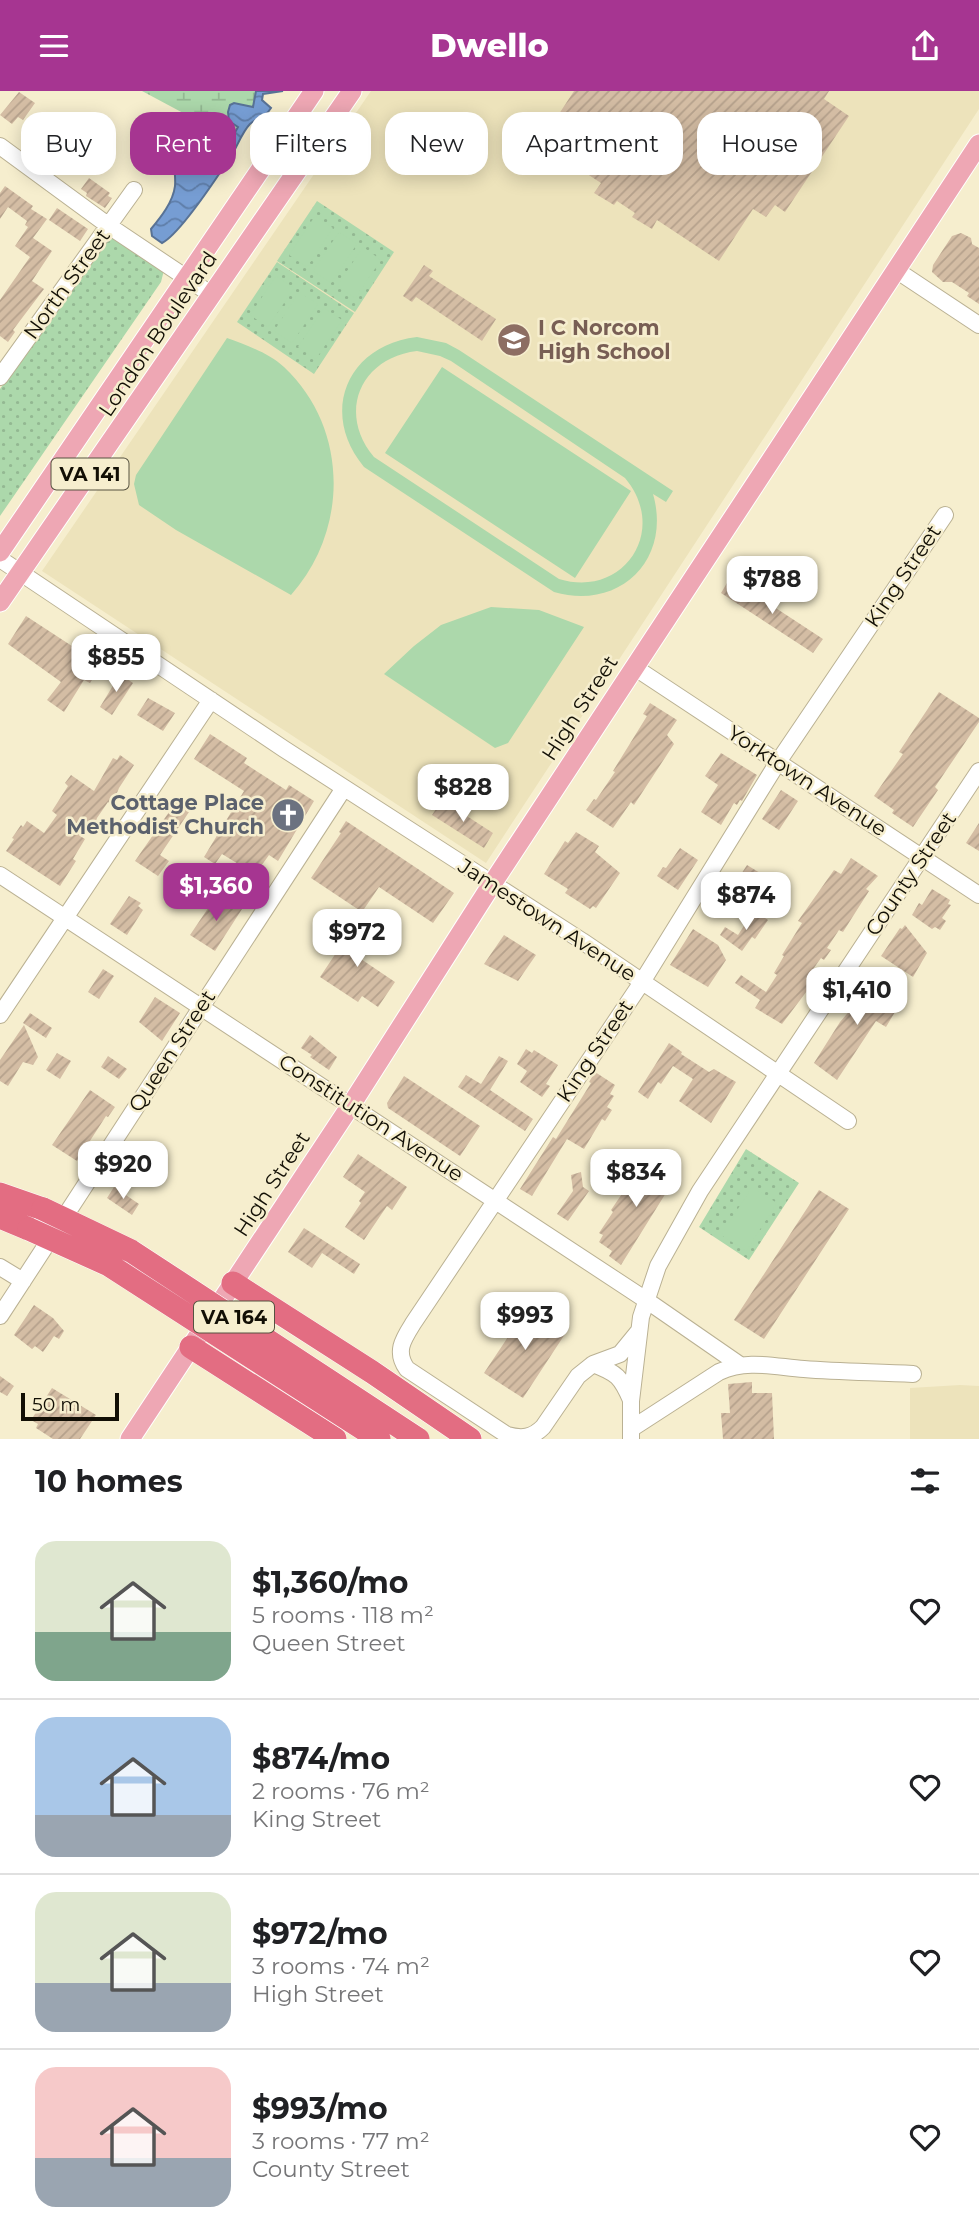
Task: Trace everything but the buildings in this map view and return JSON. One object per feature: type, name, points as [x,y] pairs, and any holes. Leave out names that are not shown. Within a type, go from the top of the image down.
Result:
[{"type":"highway","name":"VA 164","points":[[0,1194],[43,1209],[110,1241],[163,1271],[418,1439]]},
{"type":"highway","name":"VA 164","points":[[0,1217],[109,1265],[379,1439]]},
{"type":"highway","points":[[233,1283],[470,1439]]},
{"type":"highway","points":[[191,1347],[335,1439]]},
{"type":"main road","name":"London Boulevard","points":[[0,552],[314,91]]},
{"type":"main road","name":"London Boulevard","points":[[0,602],[352,91]]},
{"type":"main road","name":"High Street","points":[[130,1439],[979,144]]},
{"type":"street","points":[[0,146],[109,226],[212,295]]},
{"type":"street","name":"North Street","points":[[0,377],[134,190]]},
{"type":"street","points":[[896,270],[979,325]]},
{"type":"street","name":"King Street","points":[[593,1364],[578,1376],[543,1427],[536,1434],[524,1439],[507,1435],[407,1369],[401,1361],[400,1351],[402,1340],[642,982],[778,762],[945,515]]},
{"type":"street","name":"Jamestown Avenue","points":[[0,559],[849,1121]]},
{"type":"street","name":"Yorktown Avenue","points":[[635,667],[979,895]]},
{"type":"street","points":[[0,1015],[211,700]]},
{"type":"street","name":"County Street","points":[[631,1434],[631,1401],[640,1331],[646,1300],[658,1266],[679,1226],[778,1072],[979,771]]},
{"type":"street","name":"Queen Street","points":[[0,1316],[344,788]]},
{"type":"street","name":"Constitution Avenue","points":[[0,875],[495,1199],[740,1365]]},
{"type":"street","points":[[0,1266],[23,1281]]},
{"type":"street","points":[[593,1364],[620,1354],[640,1331]]},
{"type":"street","points":[[593,1364],[611,1371],[622,1380],[631,1401]]},
{"type":"street","points":[[631,1434],[721,1371],[740,1365],[913,1374]]},
{"type":"shaded area","name":"I C Norcom High School","points":[[371,91],[979,91],[979,109],[486,863],[42,571],[313,175],[371,175],[371,112],[357,112]]},
{"type":"shaded area","points":[[979,1386],[979,1439],[910,1439],[910,1388]]},
{"type":"green space","points":[[142,91],[256,91],[253,108],[234,103],[236,112],[181,112]]},
{"type":"green space","points":[[317,201],[394,252],[355,312],[277,261]]},
{"type":"green space","points":[[315,216],[333,228],[307,267],[289,255]]},
{"type":"green space","points":[[339,232],[357,244],[331,283],[313,271]]},
{"type":"green space","points":[[119,236],[164,270],[161,282],[0,516],[0,389],[107,241]]},
{"type":"green space","points":[[363,247],[381,260],[355,298],[337,286]]},
{"type":"green space","points":[[277,262],[354,313],[314,374],[237,322]]},
{"type":"green space","points":[[276,276],[294,288],[268,327],[250,315]]},
{"type":"green space","points":[[299,292],[318,304],[292,343],[274,331]]},
{"type":"green space","points":[[324,308],[342,320],[316,359],[298,347]]},
{"type":"green space","points":[[417,337],[446,343],[673,491],[666,502],[653,494],[657,518],[655,540],[647,559],[635,575],[619,587],[600,594],[578,596],[554,592],[364,467],[350,446],[343,425],[347,385],[358,367],[373,353],[393,343]],"holes":[[[417,351],[440,356],[625,478],[637,498],[642,519],[641,538],[633,555],[620,570],[603,579],[582,583],[559,579],[374,457],[363,440],[357,423],[356,406],[360,390],[369,376],[381,364],[397,356]]]},
{"type":"green space","points":[[227,338],[264,354],[284,367],[305,392],[321,419],[330,449],[334,479],[324,541],[310,569],[291,595],[176,530],[139,505],[134,484],[136,475]]},
{"type":"green space","points":[[442,367],[631,491],[575,578],[385,453]]},
{"type":"green space","points":[[491,607],[539,610],[584,627],[508,743],[495,748],[384,674],[441,625]]},
{"type":"green space","points":[[746,1149],[799,1183],[749,1260],[699,1227]]},
{"type":"green space","points":[[752,1187],[777,1203],[746,1251],[721,1235]]},
{"type":"water","points":[[256,91],[283,91],[263,94],[262,100],[271,108],[268,112],[250,112],[250,124],[236,147],[236,112],[228,112],[230,105],[234,103],[253,107]]},
{"type":"water","points":[[175,175],[218,175],[179,228],[162,243],[152,236],[151,229],[172,198]]},
{"type":"place","name":"I C Norcom High School","points":[[514,340]]},
{"type":"place","name":"Cottage Place Methodist Church","points":[[288,815]]}]
